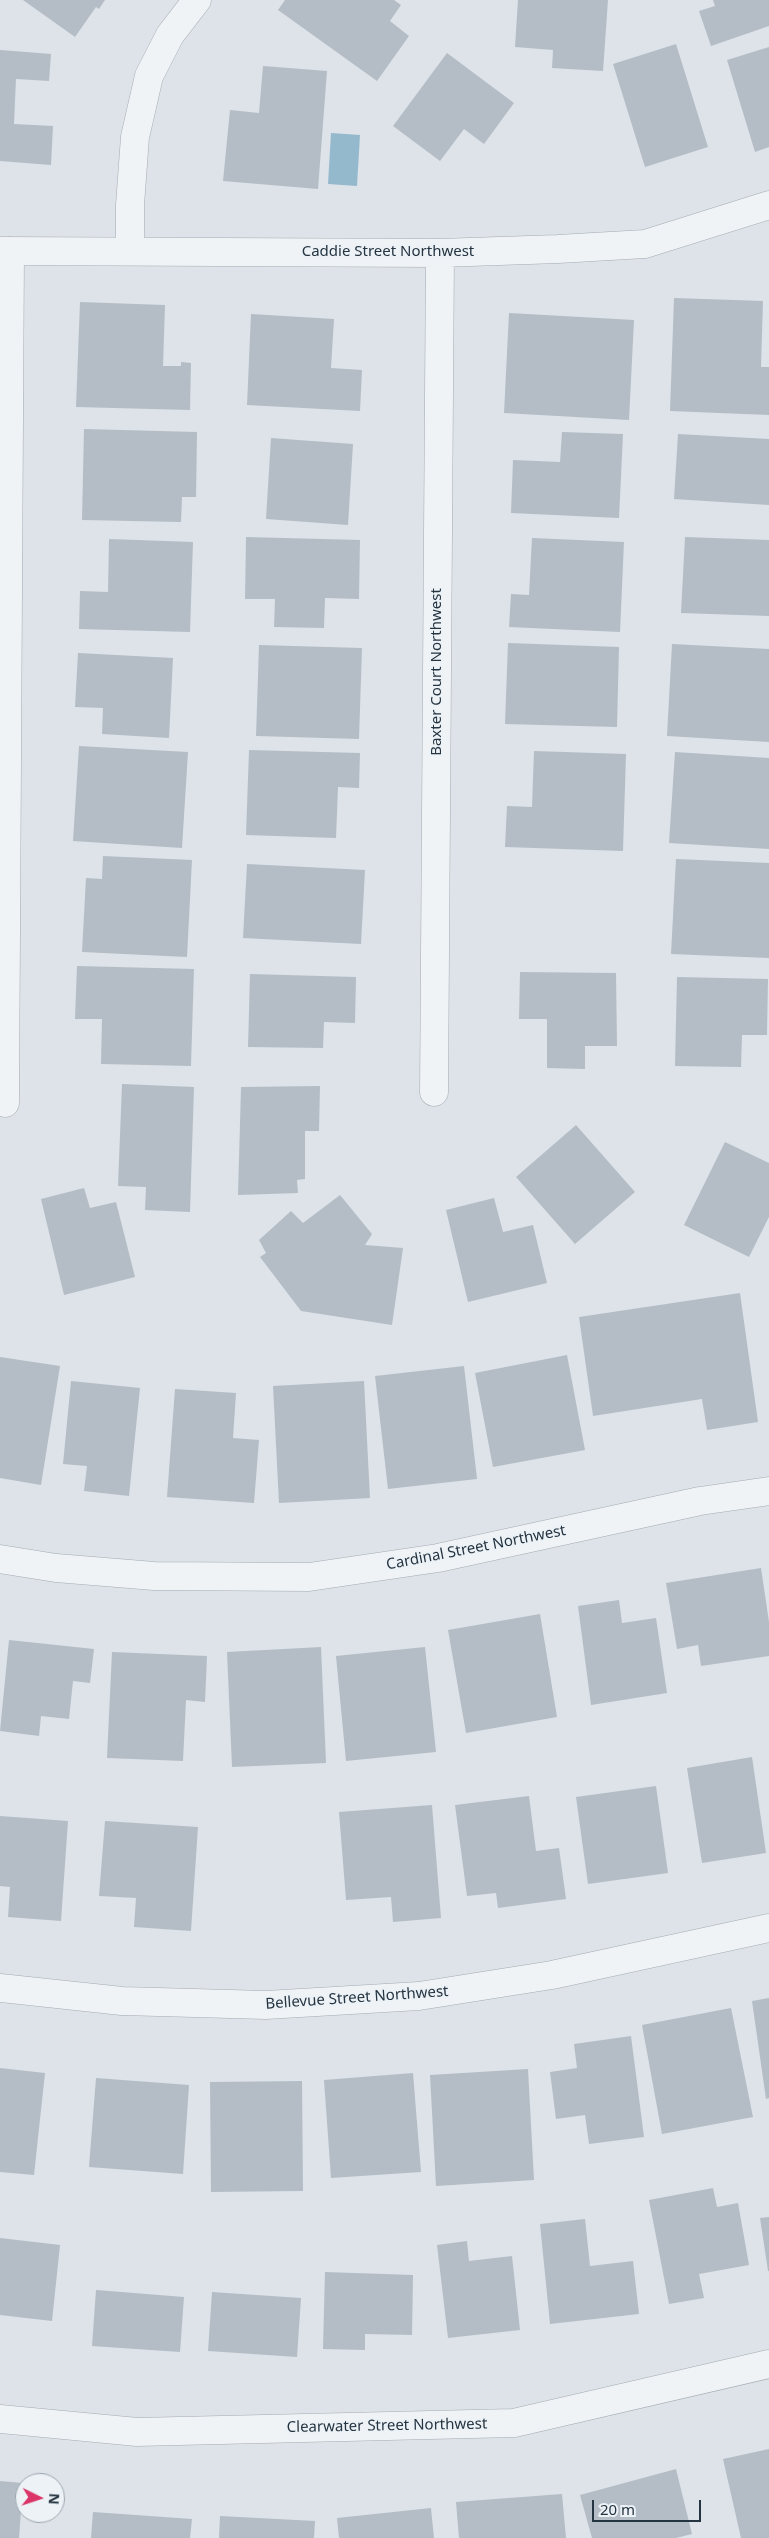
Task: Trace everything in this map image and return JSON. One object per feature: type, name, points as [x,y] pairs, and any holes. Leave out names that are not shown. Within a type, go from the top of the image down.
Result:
[{"type":"street","points":[[130,250],[130,205],[135,137],[150,76],[170,35],[197,0]]},
{"type":"street","name":"Caddie Street Northwest","points":[[5,251],[130,250],[440,253],[645,244],[769,205]]},
{"type":"street","points":[[5,251],[6,1103]]},
{"type":"street","name":"Baxter Court Northwest","points":[[434,1092],[440,253]]},
{"type":"street","name":"Cardinal Street Northwest","points":[[0,1560],[56,1568],[154,1576],[309,1576],[438,1558],[700,1501],[769,1491]]},
{"type":"street","name":"Bellevue Street Northwest","points":[[0,1988],[122,2001],[266,2005],[419,1996],[552,1974],[769,1928]]},
{"type":"street","name":"Clearwater Street Northwest","points":[[0,2419],[137,2432],[514,2422],[769,2364]]},
{"type":"water","points":[[331,133],[360,135],[357,186],[328,184]]},
{"type":"building","points":[[23,0],[105,0],[99,9],[96,7],[75,37]]},
{"type":"building","points":[[285,0],[394,0],[401,5],[390,21],[409,36],[377,81],[278,10]]},
{"type":"building","points":[[518,0],[608,0],[603,71],[552,68],[553,50],[515,47]]},
{"type":"building","points":[[713,0],[769,0],[769,26],[711,46],[699,11],[715,6]]},
{"type":"building","points":[[676,44],[708,147],[645,167],[613,64]]},
{"type":"building","points":[[769,47],[769,147],[755,152],[727,60]]},
{"type":"building","points":[[0,50],[51,54],[49,81],[16,79],[14,124],[53,126],[51,165],[0,161]]},
{"type":"building","points":[[447,53],[514,103],[484,144],[464,129],[440,161],[393,126]]},
{"type":"building","points":[[263,66],[327,71],[318,189],[223,181],[230,110],[259,113]]},
{"type":"building","points":[[674,298],[763,301],[761,367],[769,367],[769,415],[670,411]]},
{"type":"building","points":[[80,302],[165,305],[163,366],[181,366],[181,362],[191,363],[190,410],[76,407]]},
{"type":"building","points":[[509,313],[634,320],[629,420],[504,413]]},
{"type":"building","points":[[251,314],[334,319],[331,368],[362,370],[360,411],[247,405]]},
{"type":"building","points":[[84,429],[197,432],[196,497],[182,497],[181,522],[82,520]]},
{"type":"building","points":[[562,432],[623,434],[619,518],[511,513],[513,460],[560,462]]},
{"type":"building","points":[[678,434],[769,439],[769,505],[674,499]]},
{"type":"building","points":[[271,438],[353,444],[348,525],[266,519]]},
{"type":"building","points":[[246,537],[360,540],[359,599],[325,598],[324,628],[274,627],[275,599],[245,599]]},
{"type":"building","points":[[685,537],[769,540],[769,616],[681,613]]},
{"type":"building","points":[[532,538],[624,542],[620,632],[509,627],[511,594],[529,595]]},
{"type":"building","points":[[109,539],[193,542],[190,632],[79,629],[80,591],[108,592]]},
{"type":"building","points":[[508,643],[619,647],[617,727],[505,724]]},
{"type":"building","points":[[672,644],[769,649],[769,742],[667,736]]},
{"type":"building","points":[[259,645],[362,648],[359,739],[256,736]]},
{"type":"building","points":[[78,653],[173,658],[169,738],[102,734],[103,708],[75,707]]},
{"type":"building","points":[[79,746],[188,752],[182,848],[73,841]]},
{"type":"building","points":[[249,750],[360,753],[359,788],[338,787],[336,838],[246,835]]},
{"type":"building","points":[[534,751],[626,754],[623,851],[505,847],[507,806],[532,807]]},
{"type":"building","points":[[675,752],[769,758],[769,849],[669,843]]},
{"type":"building","points":[[103,856],[192,860],[187,957],[82,952],[86,878],[102,879]]},
{"type":"building","points":[[676,859],[769,863],[769,958],[671,954]]},
{"type":"building","points":[[247,864],[365,870],[361,944],[243,938]]},
{"type":"building","points":[[77,966],[194,969],[191,1066],[101,1064],[102,1019],[75,1019]]},
{"type":"building","points":[[520,972],[616,973],[617,1046],[585,1046],[585,1069],[547,1068],[547,1019],[519,1019]]},
{"type":"building","points":[[250,974],[356,977],[355,1023],[324,1022],[323,1048],[248,1047]]},
{"type":"building","points":[[677,977],[768,979],[767,1035],[742,1035],[741,1067],[675,1066]]},
{"type":"building","points":[[122,1084],[194,1087],[190,1212],[145,1210],[146,1187],[118,1186]]},
{"type":"building","points":[[320,1086],[319,1131],[305,1131],[305,1179],[297,1180],[298,1193],[238,1195],[241,1087]]},
{"type":"building","points":[[576,1125],[635,1192],[575,1244],[516,1177]]},
{"type":"building","points":[[725,1142],[769,1163],[769,1217],[749,1257],[684,1225]]},
{"type":"building","points":[[84,1188],[90,1208],[116,1202],[135,1277],[64,1295],[41,1199]]},
{"type":"building","points":[[340,1195],[372,1234],[365,1245],[403,1248],[392,1325],[301,1311],[260,1257],[266,1253],[259,1240],[291,1211],[303,1223]]},
{"type":"building","points":[[494,1198],[503,1232],[533,1225],[547,1283],[468,1302],[446,1210]]},
{"type":"building","points":[[740,1293],[758,1422],[707,1430],[702,1399],[593,1416],[579,1317]]},
{"type":"building","points":[[567,1355],[585,1450],[493,1467],[475,1373]]},
{"type":"building","points":[[0,1357],[60,1366],[41,1485],[0,1478]]},
{"type":"building","points":[[464,1366],[477,1479],[388,1489],[375,1376]]},
{"type":"building","points":[[71,1381],[140,1388],[129,1496],[84,1491],[87,1466],[63,1464]]},
{"type":"building","points":[[364,1381],[370,1498],[279,1503],[273,1386]]},
{"type":"building","points":[[175,1389],[236,1393],[233,1438],[259,1440],[254,1503],[167,1497]]},
{"type":"building","points":[[761,1568],[769,1622],[769,1656],[701,1666],[698,1645],[677,1649],[666,1583]]},
{"type":"building","points":[[619,1600],[622,1623],[656,1618],[667,1693],[591,1705],[578,1606]]},
{"type":"building","points":[[540,1614],[557,1717],[466,1733],[448,1630]]},
{"type":"building","points":[[9,1640],[94,1649],[90,1683],[73,1681],[69,1719],[41,1716],[39,1736],[0,1731]]},
{"type":"building","points":[[321,1647],[326,1763],[232,1767],[227,1652]]},
{"type":"building","points":[[425,1647],[436,1752],[346,1761],[336,1656]]},
{"type":"building","points":[[112,1652],[207,1656],[205,1702],[186,1700],[183,1761],[107,1758]]},
{"type":"building","points":[[752,1757],[766,1853],[702,1863],[687,1768]]},
{"type":"building","points":[[656,1786],[668,1873],[588,1884],[576,1797]]},
{"type":"building","points":[[529,1796],[536,1851],[559,1848],[566,1899],[498,1908],[496,1893],[467,1896],[455,1805]]},
{"type":"building","points":[[432,1805],[441,1918],[393,1922],[391,1897],[346,1900],[339,1812]]},
{"type":"building","points":[[0,1816],[68,1821],[61,1921],[8,1917],[10,1887],[0,1886]]},
{"type":"building","points":[[105,1821],[198,1827],[191,1931],[134,1927],[136,1898],[99,1896]]},
{"type":"building","points":[[769,1998],[769,2098],[766,2099],[752,2001]]},
{"type":"building","points":[[731,2008],[753,2117],[662,2134],[642,2025]]},
{"type":"building","points":[[631,2036],[644,2137],[589,2144],[585,2115],[556,2119],[550,2072],[577,2068],[574,2044]]},
{"type":"building","points":[[0,2068],[45,2073],[34,2175],[0,2172]]},
{"type":"building","points":[[528,2069],[534,2180],[436,2186],[430,2075]]},
{"type":"building","points":[[413,2073],[421,2172],[331,2178],[324,2080]]},
{"type":"building","points":[[96,2078],[189,2085],[183,2174],[89,2167]]},
{"type":"building","points":[[302,2081],[303,2191],[211,2192],[210,2082]]},
{"type":"building","points":[[713,2188],[717,2207],[738,2203],[749,2265],[699,2274],[704,2298],[669,2304],[649,2200]]},
{"type":"building","points":[[769,2217],[769,2271],[768,2271],[760,2218]]},
{"type":"building","points":[[585,2219],[590,2266],[633,2261],[639,2314],[550,2324],[540,2224]]},
{"type":"building","points":[[0,2238],[60,2245],[52,2321],[0,2315]]},
{"type":"building","points":[[467,2241],[469,2261],[512,2256],[520,2330],[448,2338],[437,2245]]},
{"type":"building","points":[[325,2272],[413,2275],[412,2335],[365,2334],[365,2350],[323,2349]]},
{"type":"building","points":[[96,2290],[184,2297],[180,2352],[92,2346]]},
{"type":"building","points":[[212,2292],[301,2298],[297,2357],[208,2351]]},
{"type":"building","points":[[769,2449],[769,2538],[741,2538],[723,2459]]},
{"type":"building","points":[[676,2469],[692,2534],[676,2538],[592,2538],[580,2495]]},
{"type":"building","points":[[0,2481],[15,2482],[15,2523],[20,2523],[19,2538],[0,2538]]},
{"type":"building","points":[[562,2494],[566,2538],[459,2538],[456,2502]]},
{"type":"building","points":[[431,2508],[434,2538],[339,2538],[337,2518]]},
{"type":"building","points":[[93,2512],[192,2519],[190,2538],[91,2538]]},
{"type":"building","points":[[220,2516],[315,2521],[314,2538],[219,2538]]}]
